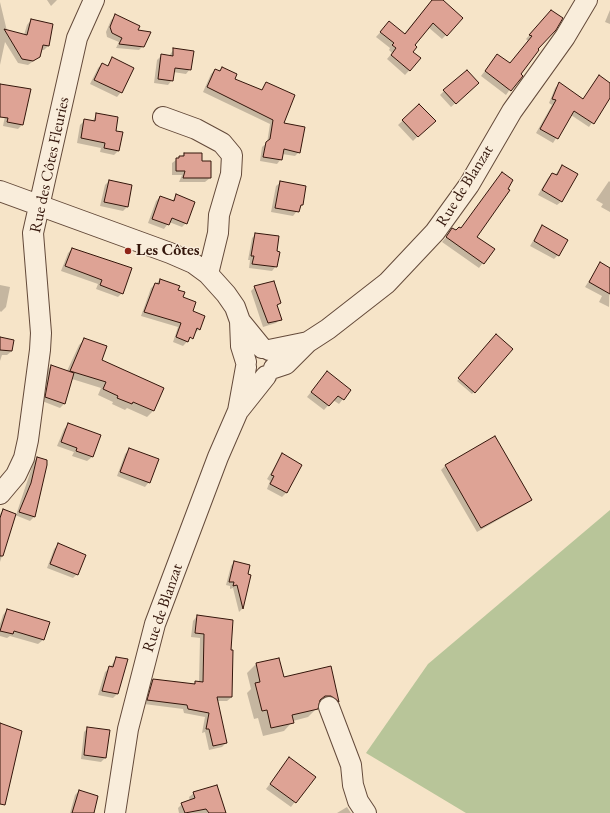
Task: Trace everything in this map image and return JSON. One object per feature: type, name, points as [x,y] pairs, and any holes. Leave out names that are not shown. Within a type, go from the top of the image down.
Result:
[{"type":"street","name":"Rue des Côtes Fleuries","points":[[0,494],[16,474],[24,458],[40,350],[41,333],[33,233],[38,205],[77,38],[94,0]]},
{"type":"street","name":"Rue de Blanzat","points":[[115,813],[128,729],[155,624],[218,457],[238,411],[268,361],[286,364],[308,342],[328,329],[387,283],[435,232],[469,185],[512,111],[565,37],[587,0]]},
{"type":"street","points":[[163,117],[196,129],[222,143],[232,155],[230,174],[219,215],[218,233],[208,274]]},
{"type":"street","points":[[0,191],[170,253],[193,263],[208,274],[226,294],[235,307],[240,321],[268,361]]},
{"type":"street","points":[[240,321],[241,346],[246,364]]},
{"type":"street","points":[[246,364],[247,357],[253,350],[268,361]]},
{"type":"street","name":"Rue de Blanzat","points":[[238,411],[246,364]]},
{"type":"street","points":[[329,707],[351,765],[353,785],[358,801],[366,813]]},
{"type":"green space","points":[[610,510],[610,813],[466,813],[366,753],[428,664]]},
{"type":"building","points":[[432,0],[443,0],[463,18],[447,36],[433,23],[415,45],[417,47],[413,52],[421,58],[410,71],[391,55],[396,48],[392,45],[394,43],[380,32],[389,21],[405,34]]},
{"type":"building","points":[[551,10],[563,18],[556,30],[538,49],[539,50],[521,74],[523,76],[511,91],[485,71],[497,54],[510,63],[532,36],[529,35]]},
{"type":"building","points":[[115,14],[140,26],[138,30],[151,32],[144,47],[119,44],[122,38],[112,33],[110,27]]},
{"type":"building","points":[[31,19],[53,24],[49,46],[43,45],[40,57],[33,61],[22,59],[4,29],[27,35]]},
{"type":"building","points":[[173,48],[194,51],[191,70],[175,68],[173,81],[158,79],[161,54],[173,56]]},
{"type":"building","points":[[112,57],[134,68],[122,93],[94,80],[102,63],[108,66]]},
{"type":"building","points":[[222,67],[237,74],[235,79],[262,90],[266,82],[295,95],[284,123],[305,127],[300,153],[284,149],[282,160],[263,157],[266,142],[270,139],[273,120],[207,87],[215,69],[220,71]]},
{"type":"building","points":[[467,70],[479,83],[456,104],[443,90]]},
{"type":"building","points":[[599,75],[610,83],[610,98],[594,124],[574,111],[558,139],[540,129],[556,100],[552,99],[559,82],[583,99]]},
{"type":"building","points":[[0,84],[31,89],[23,125],[7,122],[8,118],[0,117]]},
{"type":"building","points":[[419,104],[436,121],[418,137],[402,120]]},
{"type":"building","points":[[96,113],[118,117],[116,131],[123,132],[119,151],[104,148],[105,143],[81,138],[84,119],[95,121]]},
{"type":"building","points":[[184,153],[202,153],[202,161],[211,161],[211,178],[183,178],[185,171],[176,171],[176,158],[179,158],[179,156],[184,156]]},
{"type":"building","points":[[562,165],[578,174],[562,202],[542,190],[552,173],[557,175]]},
{"type":"building","points":[[502,172],[513,180],[508,189],[510,190],[477,237],[495,249],[484,264],[446,237],[452,228],[456,230],[459,227],[461,228]]},
{"type":"building","points":[[109,180],[132,185],[128,207],[104,202]]},
{"type":"building","points":[[280,181],[306,186],[303,205],[301,205],[299,212],[275,208]]},
{"type":"building","points":[[176,194],[195,202],[187,224],[172,218],[169,225],[152,219],[160,196],[174,201]]},
{"type":"building","points":[[542,225],[568,240],[559,256],[534,241]]},
{"type":"building","points":[[255,233],[279,236],[277,251],[280,252],[277,267],[252,264],[254,256],[251,256]]},
{"type":"building","points":[[72,248],[132,268],[123,294],[100,285],[102,280],[65,266]]},
{"type":"building","points":[[600,262],[610,268],[610,294],[589,282]]},
{"type":"building","points":[[160,279],[180,286],[178,290],[185,292],[183,297],[196,302],[193,311],[205,316],[200,330],[197,328],[193,339],[190,337],[188,342],[176,337],[181,323],[144,312],[155,283],[159,284]]},
{"type":"building","points":[[274,281],[281,303],[277,305],[282,320],[268,323],[254,286]]},
{"type":"building","points":[[496,334],[513,349],[475,393],[458,378]]},
{"type":"building","points":[[0,337],[14,340],[12,351],[0,350]]},
{"type":"building","points":[[84,338],[107,346],[102,360],[164,388],[154,411],[133,402],[132,404],[117,398],[118,396],[103,389],[106,382],[70,371]]},
{"type":"building","points":[[51,365],[74,373],[65,404],[45,397]]},
{"type":"building","points":[[327,371],[351,390],[344,400],[338,396],[329,406],[311,392]]},
{"type":"building","points":[[68,423],[101,435],[93,457],[76,451],[77,448],[61,442]]},
{"type":"building","points":[[495,436],[532,500],[481,528],[445,465]]},
{"type":"building","points":[[129,448],[159,459],[150,483],[120,472]]},
{"type":"building","points":[[282,453],[302,465],[287,493],[270,484],[274,476],[271,475]]},
{"type":"building","points":[[37,457],[47,460],[47,465],[35,517],[19,512],[31,483]]},
{"type":"building","points":[[3,509],[16,514],[3,556],[0,556],[0,518]]},
{"type":"building","points":[[58,543],[86,555],[78,575],[50,564]]},
{"type":"building","points":[[234,561],[250,565],[248,574],[251,575],[243,609],[237,585],[233,586],[234,582],[229,582]]},
{"type":"building","points":[[7,609],[50,622],[44,640],[14,631],[13,634],[0,631]]},
{"type":"building","points":[[197,615],[233,620],[231,650],[233,650],[232,697],[217,697],[227,743],[213,746],[209,729],[206,729],[209,713],[188,709],[187,705],[147,700],[153,679],[195,684],[195,681],[203,682],[204,634],[195,633]]},
{"type":"building","points":[[116,657],[128,659],[118,694],[102,691],[109,666],[113,667]]},
{"type":"building","points":[[279,658],[284,677],[331,666],[339,702],[331,696],[325,696],[320,700],[318,709],[292,715],[294,723],[271,728],[267,710],[262,711],[255,683],[260,682],[256,663]]},
{"type":"building","points":[[0,723],[22,731],[5,805],[0,804]]},
{"type":"building","points":[[87,727],[110,730],[106,758],[84,755]]},
{"type":"building","points":[[289,757],[316,777],[296,803],[270,784]]},
{"type":"building","points":[[217,785],[226,813],[209,813],[206,809],[185,813],[181,803],[195,798],[193,792]]},
{"type":"building","points":[[79,790],[98,796],[94,813],[72,813]]},
{"type":"place","name":"Les Côtes","points":[[128,251]]}]
